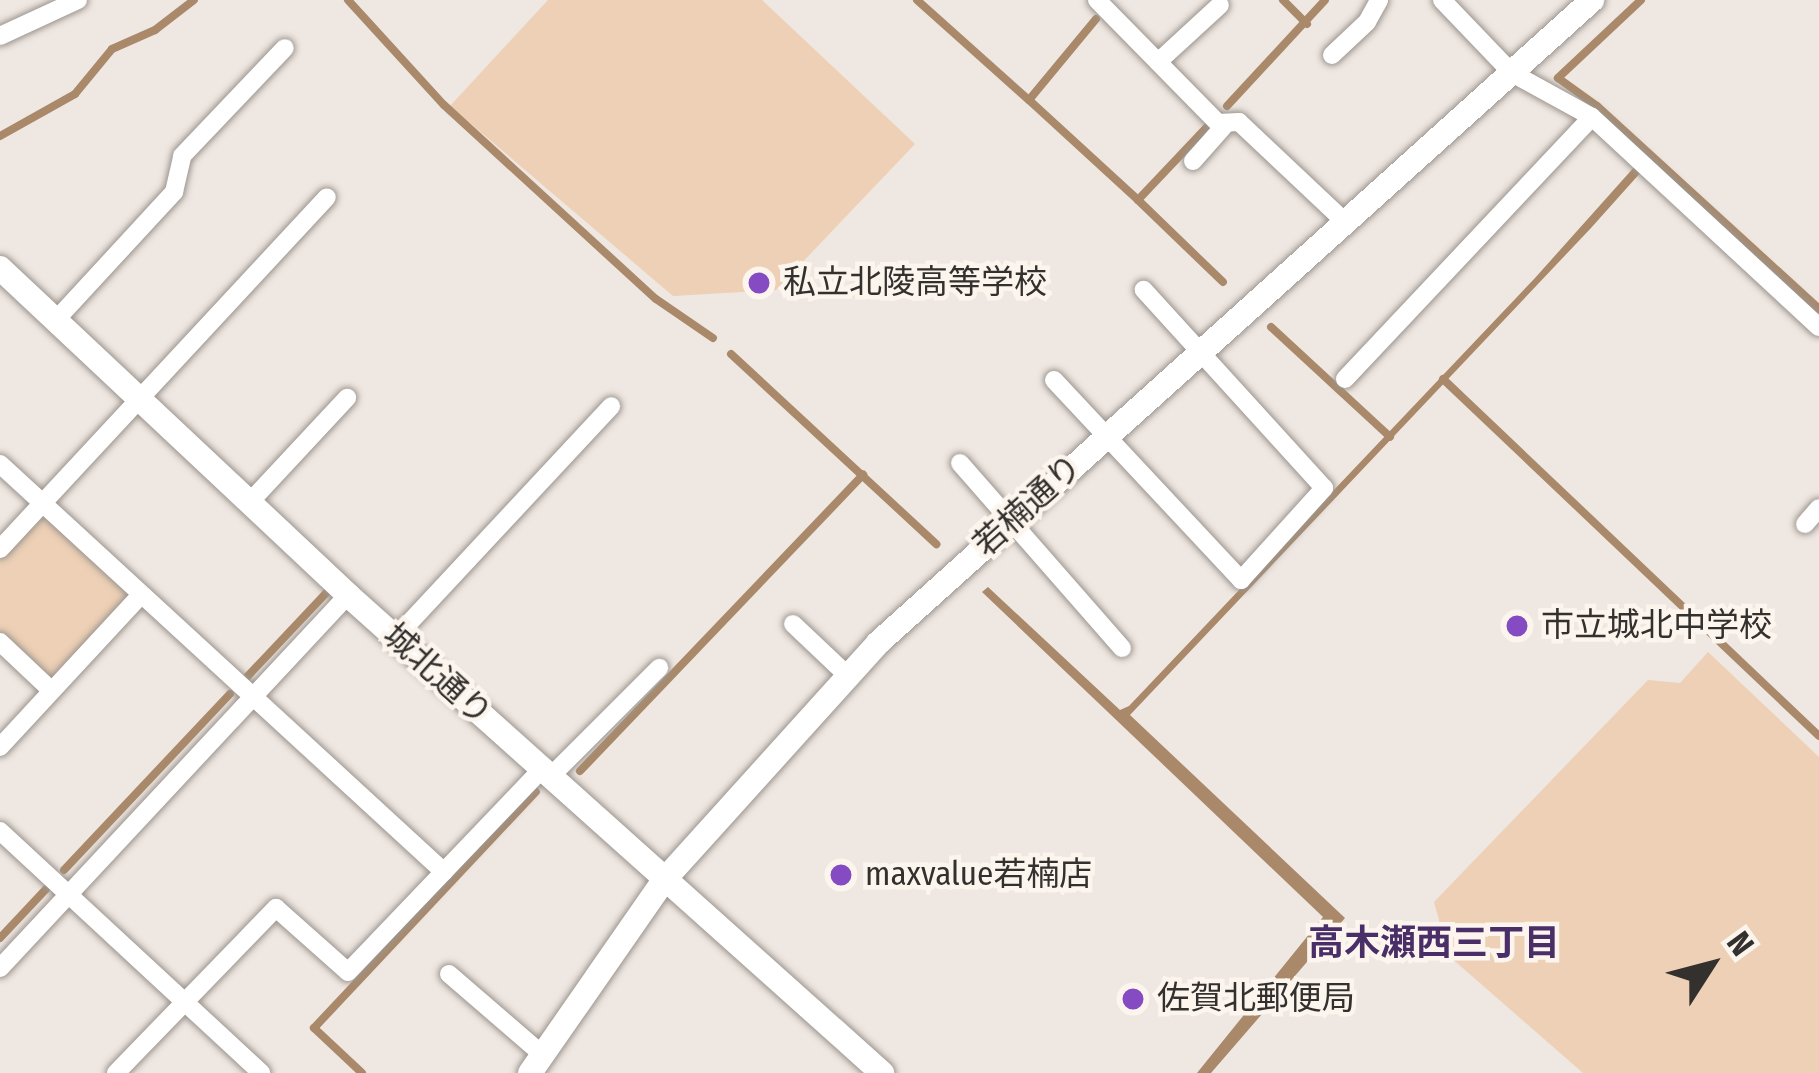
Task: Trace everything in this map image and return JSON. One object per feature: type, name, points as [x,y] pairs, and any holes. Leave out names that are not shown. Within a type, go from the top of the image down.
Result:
[{"type":"street","points":[[0,36],[78,0]]},
{"type":"street","points":[[1097,0],[1225,125]]},
{"type":"street","points":[[1332,56],[1366,22],[1379,0]]},
{"type":"street","points":[[1442,0],[1512,73],[1592,117],[1816,317]]},
{"type":"street","name":"若楠通り","points":[[536,1064],[665,879],[848,676],[1106,435],[1592,0]]},
{"type":"street","points":[[1158,62],[1220,5]]},
{"type":"street","points":[[55,321],[174,192],[182,156],[285,48]]},
{"type":"street","points":[[1345,380],[1592,117]]},
{"type":"street","points":[[1192,161],[1225,125],[1239,122],[1343,220]]},
{"type":"street","points":[[0,549],[327,197]]},
{"type":"street","name":"城北通り","points":[[0,268],[348,596],[882,1073]]},
{"type":"street","points":[[1054,380],[1241,580],[1324,488],[1144,290]]},
{"type":"street","points":[[249,503],[347,398]]},
{"type":"street","points":[[395,638],[611,406]]},
{"type":"street","points":[[960,463],[1122,648]]},
{"type":"street","points":[[0,464],[252,701],[444,872]]},
{"type":"street","points":[[1805,524],[1819,508]]},
{"type":"street","points":[[0,747],[140,596]]},
{"type":"street","points":[[0,968],[348,596]]},
{"type":"street","points":[[793,624],[848,676]]},
{"type":"street","points":[[0,642],[52,691]]},
{"type":"street","points":[[116,1073],[277,908],[348,972],[444,872],[659,668]]},
{"type":"street","points":[[0,831],[261,1073]]},
{"type":"street","points":[[449,974],[536,1064]]},
{"type":"shaded area","points":[[548,0],[762,0],[915,144],[776,290],[673,296],[450,106]]},
{"type":"shaded area","points":[[1636,165],[1642,171],[1591,228],[1130,715],[1345,918],[1211,1073],[1197,1073],[1323,917],[982,592],[988,587],[1120,710],[1129,706]]},
{"type":"shaded area","points":[[43,513],[130,595],[50,680],[0,633],[0,559]]},
{"type":"shaded area","points":[[1708,652],[1819,757],[1819,1073],[1583,1073],[1449,956],[1434,902],[1648,680],[1680,683]]},
{"type":"waterway","points":[[0,136],[75,94],[112,49],[155,30],[194,0]]},
{"type":"waterway","points":[[348,0],[444,105],[656,299],[713,338]]},
{"type":"waterway","points":[[917,0],[1029,100]]},
{"type":"waterway","points":[[1283,0],[1307,24]]},
{"type":"waterway","points":[[1227,106],[1325,0]]},
{"type":"waterway","points":[[1641,0],[1558,78],[1597,106],[1819,309]]},
{"type":"waterway","points":[[1096,19],[1029,100],[1138,200]]},
{"type":"waterway","points":[[1208,126],[1138,200],[1223,282]]},
{"type":"waterway","points":[[1271,327],[1390,437]]},
{"type":"waterway","points":[[731,354],[936,544]]},
{"type":"waterway","points":[[1443,379],[1819,736]]},
{"type":"waterway","points":[[580,771],[863,475]]},
{"type":"waterway","points":[[246,678],[328,591]]},
{"type":"waterway","points":[[64,870],[230,694]]},
{"type":"waterway","points":[[362,1073],[314,1028],[536,792]]},
{"type":"waterway","points":[[0,938],[46,889]]},
{"type":"place","name":"私立北陵高等学校","points":[[759,283]]},
{"type":"place","name":"市立城北中学校","points":[[1517,626]]},
{"type":"place","name":"maxvalue若楠店","points":[[841,875]]},
{"type":"place","name":"佐賀北郵便局","points":[[1133,999]]},
{"type":"district","name":"高木瀬西三丁目","points":[[1434,944]]}]
